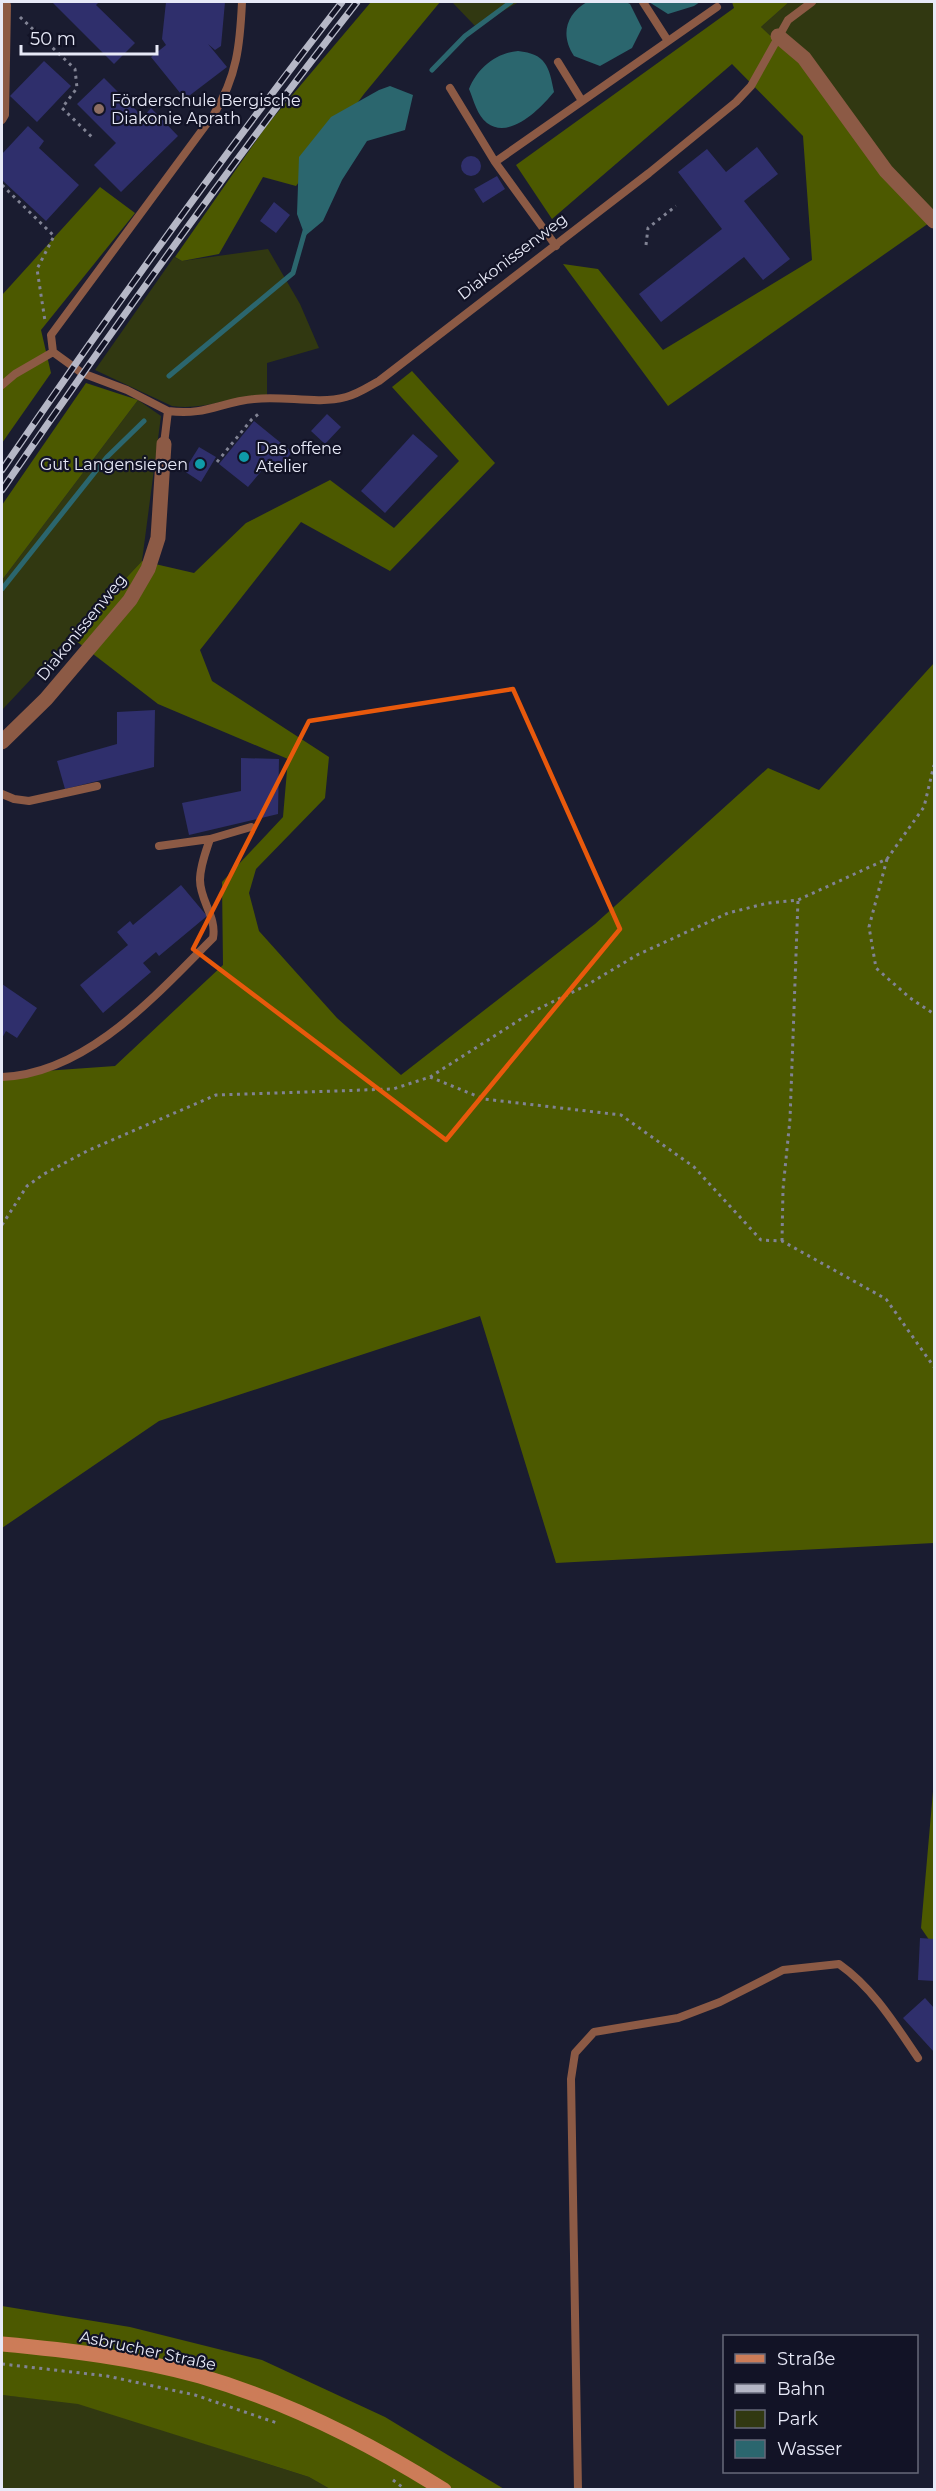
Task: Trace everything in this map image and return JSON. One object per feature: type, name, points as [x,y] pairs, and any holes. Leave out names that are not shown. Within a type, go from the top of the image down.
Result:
[{"type":"main road","name":"Asbrucher Straße","points":[[2,2344],[109,2357],[199,2376],[285,2405],[395,2459],[444,2490]]},
{"type":"street","points":[[778,36],[804,58],[886,171],[934,221]]},
{"type":"street","name":"Diakonissenweg","points":[[2,742],[46,699],[122,609],[148,569],[158,538],[165,444]]},
{"type":"lane","points":[[2,385],[15,374],[53,352],[51,335],[58,324],[214,114],[225,96],[237,58],[242,2]]},
{"type":"lane","points":[[643,2],[668,41]]},
{"type":"lane","name":"Diakonissenweg","points":[[53,352],[82,373],[127,390],[168,411],[186,414],[250,399],[281,395],[310,400],[343,398],[361,392],[379,381],[556,246],[736,102],[751,86],[788,20],[812,2]]},
{"type":"lane","points":[[2,120],[5,115],[5,3]]},
{"type":"lane","points":[[495,162],[717,7]]},
{"type":"lane","points":[[558,62],[582,101]]},
{"type":"lane","points":[[450,88],[495,162],[556,246]]},
{"type":"lane","name":"Diakonissenweg","points":[[165,444],[168,411]]},
{"type":"lane","points":[[2,794],[14,799],[29,801],[97,786]]},
{"type":"lane","points":[[159,846],[210,838],[251,827]]},
{"type":"lane","points":[[2,1077],[41,1070],[70,1058],[116,1029],[148,1003],[213,938],[215,927],[200,879],[210,838]]},
{"type":"lane","points":[[579,2490],[571,2079],[574,2053],[594,2032],[678,2018],[720,2002],[783,1970],[838,1964],[856,1976],[889,2015],[918,2058]]},
{"type":"path","points":[[5,3],[75,69],[77,88],[62,108],[94,139]]},
{"type":"path","points":[[2,185],[54,236],[37,268],[46,325]]},
{"type":"path","points":[[646,245],[648,228],[676,206]]},
{"type":"path","points":[[217,462],[252,419],[264,409],[267,397]]},
{"type":"path","points":[[934,765],[924,807],[887,859],[869,927],[876,968],[909,998],[934,1014]]},
{"type":"path","points":[[2,1225],[27,1186],[44,1174],[88,1150],[216,1095],[393,1089],[430,1077],[532,1012],[588,985],[637,955],[728,913],[768,903],[798,900],[887,859]]},
{"type":"path","points":[[782,1241],[783,1189],[790,1119],[798,900]]},
{"type":"path","points":[[430,1077],[484,1098],[621,1115],[694,1167],[761,1240],[782,1241],[886,1299],[934,1367]]},
{"type":"path","points":[[2,2364],[106,2376],[195,2395],[280,2424]]},
{"type":"path","points":[[387,2476],[406,2490]]},
{"type":"highlighted area","points":[[513,689],[620,929],[446,1140],[193,949],[309,721]]},
{"type":"green space","points":[[371,2],[440,2],[364,94],[296,186],[263,177],[219,254],[182,261],[175,257],[267,125]]},
{"type":"green space","points":[[452,2],[519,2],[475,26]]},
{"type":"green space","points":[[732,2],[789,2],[761,27],[802,66],[929,223],[668,406],[563,264],[598,269],[663,350],[812,260],[803,136],[732,64],[552,219],[516,165],[734,8]]},
{"type":"green space","points":[[789,2],[934,2],[934,228],[761,27]]},
{"type":"green space","points":[[100,187],[135,213],[41,330],[51,373],[2,443],[2,295]]},
{"type":"green space","points":[[268,249],[300,304],[319,348],[267,363],[267,395],[243,397],[208,405],[172,406],[95,370],[174,257],[182,261]]},
{"type":"green space","points":[[412,371],[495,463],[390,571],[301,522],[200,650],[212,681],[329,757],[325,798],[256,869],[249,893],[259,931],[337,1018],[401,1075],[595,924],[768,768],[819,790],[934,663],[934,1543],[556,1563],[480,1316],[159,1421],[2,1528],[2,1074],[115,1066],[223,965],[222,882],[283,817],[288,759],[158,704],[71,637],[142,561],[194,573],[246,523],[330,480],[394,528],[459,461],[392,387]]},
{"type":"green space","points":[[86,383],[138,400],[2,580],[2,505]]},
{"type":"green space","points":[[138,400],[161,416],[142,561],[2,710],[2,580]]},
{"type":"green space","points":[[934,1780],[934,1947],[921,1928]]},
{"type":"green space","points":[[2,2306],[130,2327],[262,2360],[385,2417],[504,2489],[330,2489],[309,2477],[78,2404],[2,2395]]},
{"type":"green space","points":[[2,2395],[78,2403],[309,2477],[330,2489],[2,2490]]},
{"type":"water","points":[[587,2],[626,2],[630,4],[642,28],[632,48],[600,66],[574,56],[567,40],[567,26],[570,19]]},
{"type":"water","points":[[649,2],[700,2],[668,14]]},
{"type":"water","points":[[518,51],[535,55],[545,63],[554,92],[524,120],[505,128],[496,127],[487,123],[481,116],[469,89],[477,75],[488,63],[502,55]]},
{"type":"water","points":[[390,86],[413,95],[405,130],[367,141],[342,180],[323,221],[305,236],[297,214],[299,157],[331,117]]},
{"type":"building","points":[[52,2],[99,2],[96,5],[135,43],[114,64]]},
{"type":"building","points":[[166,2],[225,2],[221,46],[215,50],[208,44],[227,67],[185,99],[151,57],[166,45],[162,39]]},
{"type":"building","points":[[44,61],[71,86],[37,122],[10,96]]},
{"type":"building","points":[[104,78],[143,117],[151,108],[178,136],[121,192],[94,165],[116,143],[77,104]]},
{"type":"building","points":[[28,126],[44,141],[39,148],[79,185],[46,221],[2,180],[2,154]]},
{"type":"building","points":[[757,147],[778,174],[744,201],[790,259],[763,280],[744,257],[661,322],[639,294],[722,229],[678,172],[707,149],[726,172]]},
{"type":"building","points":[[471,156],[478,159],[481,166],[478,173],[471,176],[464,173],[461,166],[464,159]]},
{"type":"building","points":[[497,176],[505,189],[483,203],[474,189]]},
{"type":"building","points":[[274,202],[290,215],[276,233],[260,221]]},
{"type":"building","points":[[327,414],[341,427],[325,444],[311,431]]},
{"type":"building","name":"Das offene Atelier","points":[[254,421],[292,452],[278,470],[269,462],[248,487],[219,464]]},
{"type":"building","points":[[413,434],[438,456],[385,513],[361,491]]},
{"type":"building","name":"Gut Langensiepen","points":[[199,447],[216,457],[201,482],[184,471]]},
{"type":"building","points":[[155,710],[154,767],[65,789],[57,761],[117,744],[117,712]]},
{"type":"building","points":[[241,758],[279,759],[278,814],[189,835],[182,803],[241,791]]},
{"type":"building","points":[[181,885],[207,916],[159,956],[156,952],[143,963],[151,972],[103,1013],[80,985],[128,945],[117,932],[130,921],[133,925]]},
{"type":"building","points":[[2,984],[37,1008],[17,1038],[6,1031],[2,1038]]},
{"type":"building","points":[[920,1938],[934,1939],[934,1981],[918,1980]]},
{"type":"building","points":[[925,1998],[934,2008],[934,2052],[903,2018]]},
{"type":"waterway","points":[[432,70],[465,36],[511,2]]},
{"type":"waterway","points":[[169,376],[293,273],[305,231]]},
{"type":"waterway","points":[[2,589],[107,457],[144,421]]},
{"type":"railway","points":[[2,470],[169,233],[342,2]]},
{"type":"railway","points":[[2,490],[176,243],[357,2]]},
{"type":"place","name":"Förderschule Bergische Diakonie Aprath","points":[[99,109]]},
{"type":"place","name":"Das offene Atelier","points":[[244,457]]},
{"type":"place","name":"Gut Langensiepen","points":[[200,464]]}]
